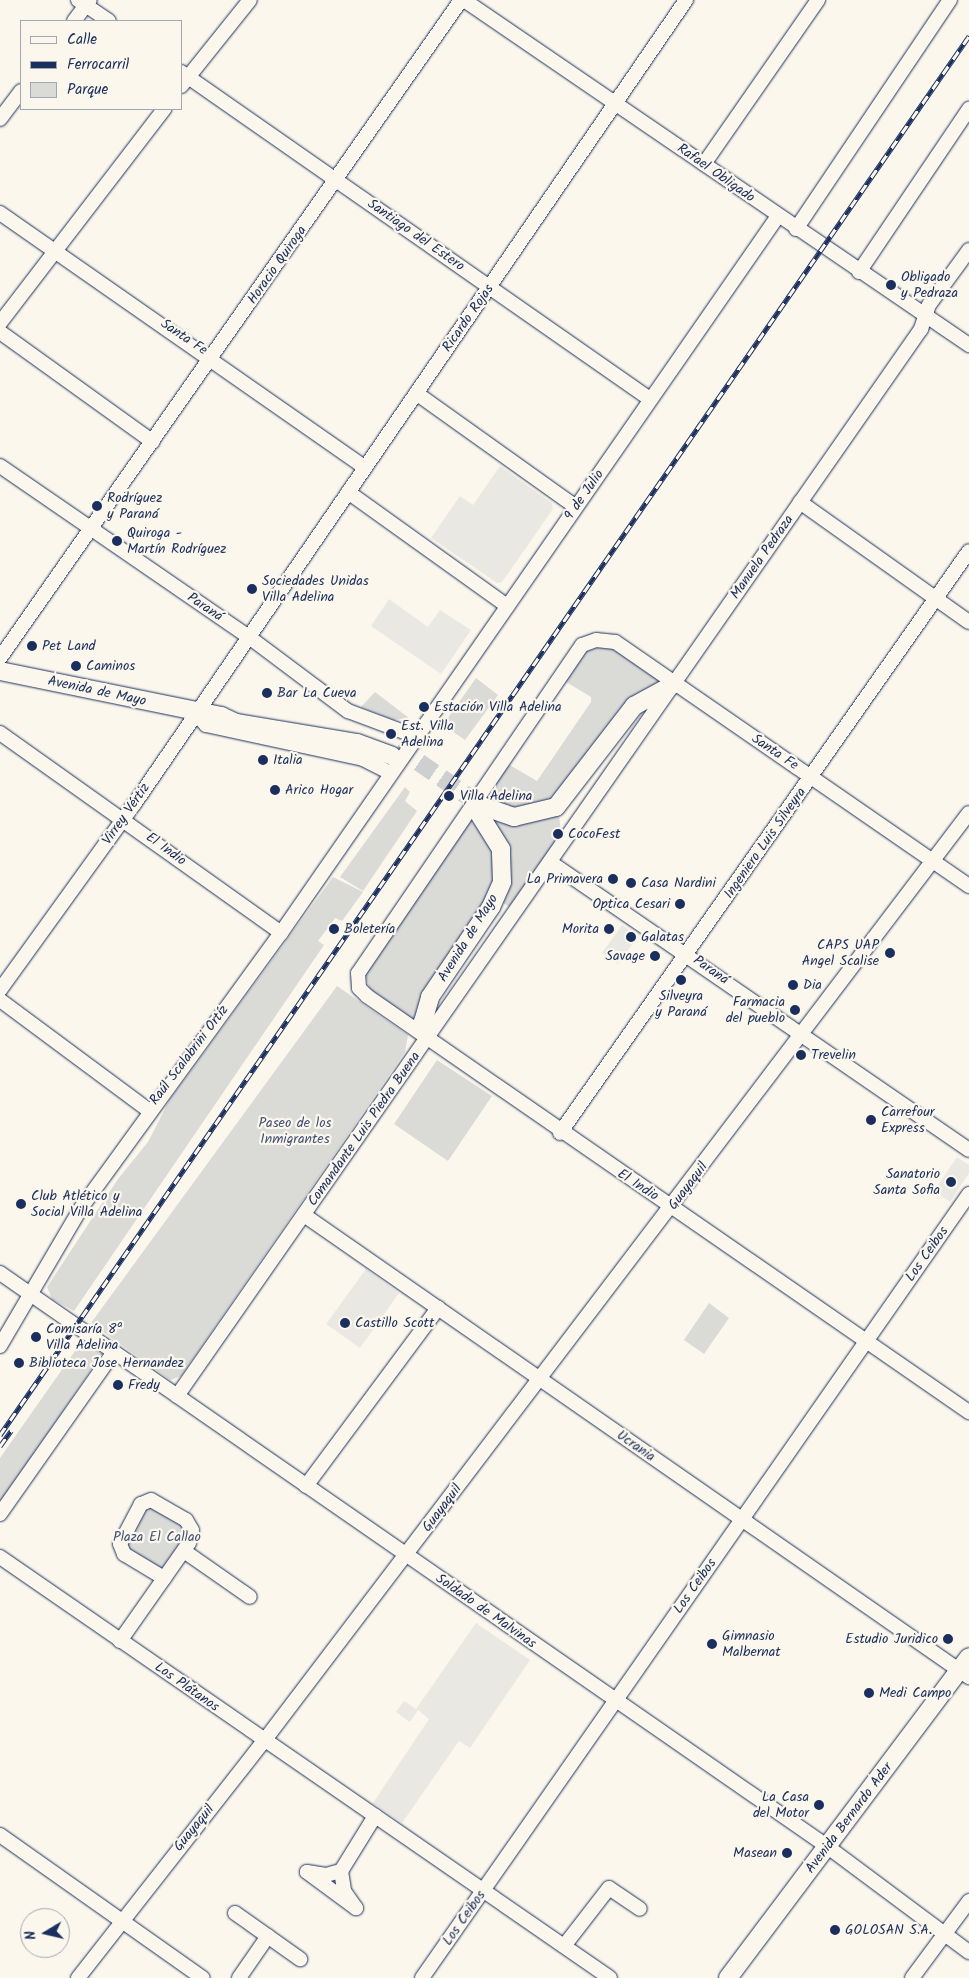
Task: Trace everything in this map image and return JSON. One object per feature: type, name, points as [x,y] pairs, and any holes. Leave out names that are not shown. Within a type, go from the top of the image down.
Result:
[{"type":"main road","name":"Avenida de Mayo","points":[[0,671],[221,716],[236,723],[356,743],[393,759]]},
{"type":"main road","name":"Avenida de Mayo","points":[[427,1037],[423,1022],[430,997],[491,907],[502,882],[501,849],[480,809],[514,817],[556,808],[634,706],[674,684]]},
{"type":"main road","name":"Avenida Bernardo Ader","points":[[728,1978],[966,1668]]},
{"type":"street","points":[[184,78],[250,0]]},
{"type":"street","name":"Rafael Obligado","points":[[463,0],[617,104],[858,272],[969,345]]},
{"type":"street","name":"Horacio Quiroga","points":[[0,658],[463,0]]},
{"type":"street","name":"Ricardo Rojas","points":[[249,637],[364,467],[617,104],[686,0]]},
{"type":"street","points":[[704,164],[818,0]]},
{"type":"street","points":[[796,228],[950,0]]},
{"type":"street","points":[[75,20],[85,2],[108,20]]},
{"type":"street","name":"Santiago del Estero","points":[[184,78],[338,180],[650,399]]},
{"type":"street","points":[[0,119],[20,92]]},
{"type":"street","points":[[858,272],[969,109]]},
{"type":"street","points":[[0,323],[53,249],[163,110]]},
{"type":"street","name":"Santa Fe","points":[[0,213],[212,357],[364,467]]},
{"type":"street","name":"9 de Julio","points":[[393,759],[415,736],[778,216]]},
{"type":"street","name":"Manuela Pedraza","points":[[550,862],[921,329],[926,315],[969,250]]},
{"type":"street","points":[[0,332],[153,442]]},
{"type":"street","points":[[416,393],[576,507]]},
{"type":"street","name":"Paraná","points":[[0,466],[249,637],[348,711],[415,736]]},
{"type":"street","points":[[348,492],[507,606]]},
{"type":"street","points":[[800,502],[969,622]]},
{"type":"street","name":"Ingeniero Luis Silveyra","points":[[560,1133],[688,954],[969,551]]},
{"type":"street","name":"Virrey Vértiz","points":[[0,990],[124,819],[195,712],[249,637]]},
{"type":"street","name":"Santa Fe","points":[[359,988],[362,961],[582,645],[604,640],[615,642],[934,860],[969,886]]},
{"type":"street","name":"Avenida de Mayo","points":[[195,712],[206,725],[363,759],[393,759]]},
{"type":"street","name":"El Indio","points":[[0,733],[281,932]]},
{"type":"street","name":"Raúl Scalabrini Ortíz","points":[[0,1346],[81,1208],[148,1110],[281,932],[393,759]]},
{"type":"street","name":"Guayaquil","points":[[78,1978],[120,1920],[264,1741],[406,1556],[672,1207],[969,812]]},
{"type":"street","name":"Paraná","points":[[550,862],[688,954],[969,1150]]},
{"type":"street","name":"Comandante Luis Piedra Buena","points":[[177,1396],[550,862]]},
{"type":"street","name":"El Indio","points":[[359,988],[560,1133],[672,1207],[969,1412]]},
{"type":"street","points":[[0,1000],[148,1110]]},
{"type":"street","name":"Los Ceibos","points":[[422,1978],[969,1194]]},
{"type":"street","name":"Ucrania","points":[[304,1214],[742,1519],[966,1668]]},
{"type":"street","name":"Soldado de Malvinas","points":[[0,1273],[828,1847],[969,1952]]},
{"type":"street","points":[[306,1486],[438,1308]]},
{"type":"street","points":[[0,1514],[114,1352]]},
{"type":"street","points":[[120,1641],[184,1552],[192,1530],[186,1520],[159,1502],[142,1504],[120,1544],[124,1554],[164,1578]]},
{"type":"street","points":[[184,1552],[250,1597]]},
{"type":"street","name":"Los Plátanos","points":[[0,1557],[264,1741],[484,1889],[610,1978]]},
{"type":"street","points":[[341,1871],[375,1816]]},
{"type":"street","points":[[0,1835],[203,1978]]},
{"type":"street","points":[[564,1946],[610,1888],[640,1909]]},
{"type":"street","points":[[912,1978],[969,1901]]},
{"type":"street","points":[[235,1913],[300,1959]]},
{"type":"street","points":[[239,1978],[268,1936]]},
{"type":"shaded area","points":[[500,466],[552,503],[553,509],[502,582],[497,583],[431,538],[460,496],[473,505]]},
{"type":"shaded area","points":[[389,599],[428,627],[440,610],[471,630],[441,674],[371,626]]},
{"type":"shaded area","points":[[622,925],[638,936],[618,964],[602,953]]},
{"type":"shaded area","name":"Sanatorio Santa Sofia","points":[[957,1157],[969,1165],[969,1173],[950,1202],[934,1191]]},
{"type":"shaded area","points":[[366,1269],[399,1293],[360,1348],[326,1324]]},
{"type":"shaded area","points":[[476,1623],[530,1660],[470,1748],[459,1741],[402,1823],[373,1803],[429,1719],[418,1710],[410,1722],[396,1712],[404,1701],[416,1709]]},
{"type":"green space","points":[[601,645],[616,650],[661,681],[636,696],[552,802],[524,811],[483,801],[508,764],[537,781],[591,702],[591,697],[563,680],[588,648]]},
{"type":"green space","points":[[476,678],[498,695],[465,740],[443,725]]},
{"type":"green space","points":[[375,692],[409,718],[393,720],[361,707]]},
{"type":"green space","points":[[405,787],[410,792],[405,801],[417,811],[363,891],[340,877]]},
{"type":"green space","points":[[483,810],[520,823],[559,813],[561,836],[510,907],[503,903],[510,877]]},
{"type":"green space","points":[[470,819],[494,851],[494,888],[418,1025],[371,993],[365,974]]},
{"type":"green space","points":[[333,877],[363,892],[342,921],[335,918],[318,941],[324,945],[74,1311],[52,1299],[47,1287],[118,1179],[148,1142],[170,1099]]},
{"type":"green space","name":"Paseo de los Inmigrantes","points":[[337,986],[408,1035],[405,1052],[181,1376],[170,1380],[91,1323]]},
{"type":"green space","points":[[437,1060],[492,1096],[448,1161],[394,1124]]},
{"type":"green space","points":[[709,1303],[729,1318],[704,1354],[684,1340]]},
{"type":"green space","points":[[82,1341],[102,1354],[0,1503],[0,1458]]},
{"type":"green space","name":"Plaza El Callao","points":[[152,1507],[182,1525],[181,1547],[162,1572],[130,1550],[127,1543],[143,1511]]},
{"type":"tunnel","points":[[397,747],[482,806]]},
{"type":"railway","points":[[0,1435],[969,36]]},
{"type":"railway","points":[[0,1446],[11,1431]]},
{"type":"place","name":"Obligado y Pedraza","points":[[891,285]]},
{"type":"place","name":"Rodríguez y Paraná","points":[[97,506]]},
{"type":"place","name":"Quiroga - Martín Rodríguez","points":[[117,541]]},
{"type":"place","name":"Sociedades Unidas Villa Adelina","points":[[252,589]]},
{"type":"place","name":"Pet Land","points":[[32,646]]},
{"type":"place","name":"Caminos","points":[[76,666]]},
{"type":"place","name":"Bar La Cueva","points":[[267,693]]},
{"type":"place","name":"Estación Villa Adelina","points":[[424,707]]},
{"type":"place","name":"Est. Villa Adelina","points":[[391,734]]},
{"type":"place","name":"Italia","points":[[263,760]]},
{"type":"place","name":"Arico Hogar","points":[[275,790]]},
{"type":"place","name":"Villa Adelina","points":[[449,796]]},
{"type":"place","name":"CocoFest","points":[[558,834]]},
{"type":"place","name":"La Primavera","points":[[613,879]]},
{"type":"place","name":"Casa Nardini","points":[[631,883]]},
{"type":"place","name":"Optica Cesari","points":[[680,904]]},
{"type":"place","name":"Boletería","points":[[334,929]]},
{"type":"place","name":"Morita","points":[[609,929]]},
{"type":"place","name":"Galatas","points":[[631,937]]},
{"type":"place","name":"CAPS UAP Angel Scalise","points":[[890,953]]},
{"type":"place","name":"Savage","points":[[655,956]]},
{"type":"place","name":"Silveyra y Paraná","points":[[681,980]]},
{"type":"place","name":"Dia","points":[[793,985]]},
{"type":"place","name":"Farmacia del pueblo","points":[[795,1010]]},
{"type":"place","name":"Trevelin","points":[[801,1055]]},
{"type":"place","name":"Carrefour Express","points":[[871,1120]]},
{"type":"place","name":"Sanatorio Santa Sofia","points":[[951,1182]]},
{"type":"place","name":"Club Atlético y Social Villa Adelina","points":[[21,1204]]},
{"type":"place","name":"Castillo Scott","points":[[345,1323]]},
{"type":"place","name":"Comisaría 8ª Villa Adelina","points":[[36,1337]]},
{"type":"place","name":"Biblioteca Jose Hernandez","points":[[19,1363]]},
{"type":"place","name":"Fredy","points":[[118,1385]]},
{"type":"place","name":"Estudio Juridico","points":[[948,1639]]},
{"type":"place","name":"Gimnasio Malbernat","points":[[712,1644]]},
{"type":"place","name":"Medi Campo","points":[[869,1693]]},
{"type":"place","name":"La Casa del Motor","points":[[819,1805]]},
{"type":"place","name":"Masean","points":[[787,1853]]},
{"type":"place","name":"GOLOSAN S.A.","points":[[835,1930]]}]
